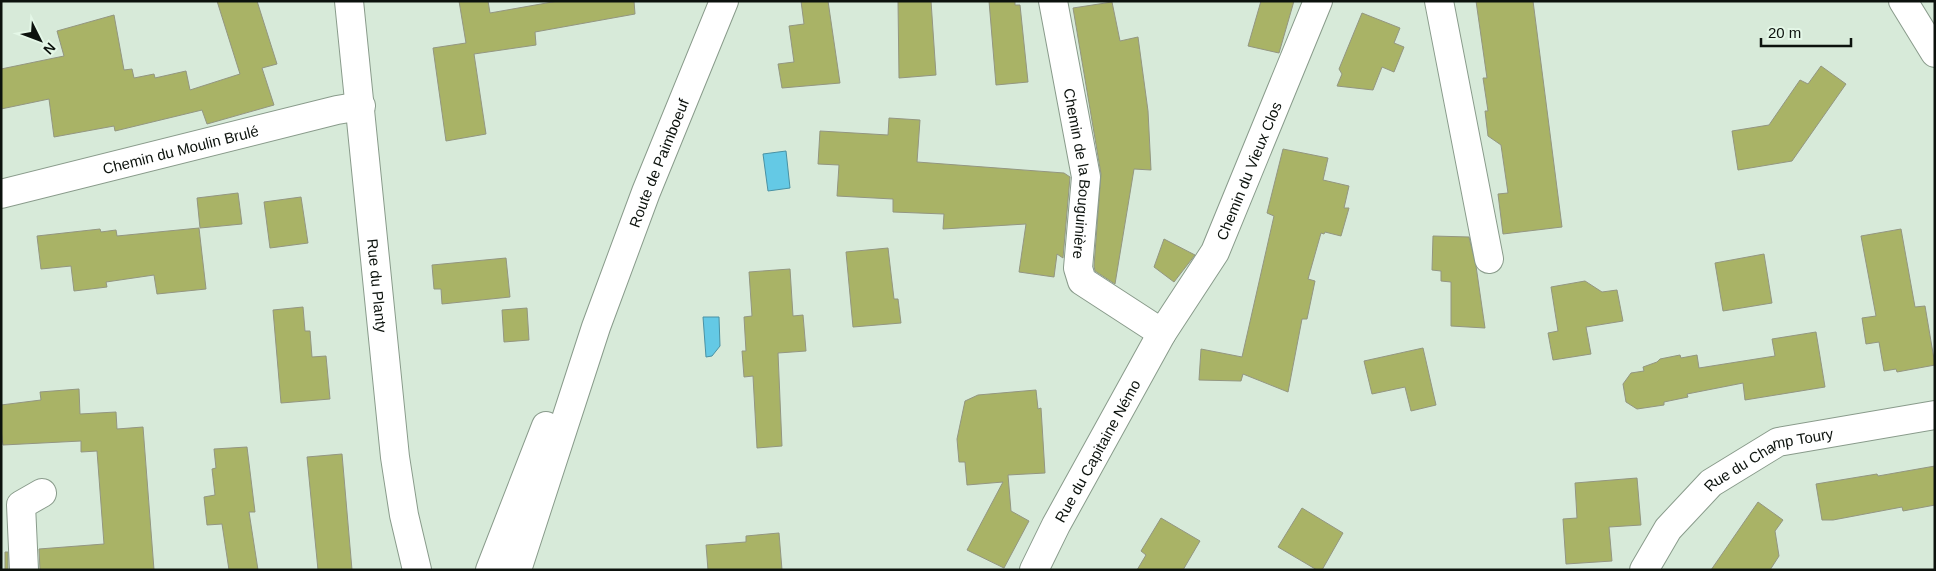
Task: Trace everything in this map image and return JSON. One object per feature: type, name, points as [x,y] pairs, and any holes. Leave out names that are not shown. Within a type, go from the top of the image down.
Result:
[{"type":"street","name":"Rue du Planty","points":[[349,1],[394,448],[404,516],[417,570]]},
{"type":"street","name":"Route de Paimboeuf","points":[[517,570],[596,327],[646,192],[724,1]]},
{"type":"street","name":"Chemin de la Bouguinière","points":[[1052,1],[1086,176],[1078,268],[1082,280],[1162,333]]},
{"type":"street","name":"Chemin du Vieux Clos","points":[[1162,333],[1216,252],[1318,1]]},
{"type":"street","points":[[1439,1],[1489,259]]},
{"type":"street","points":[[1903,1],[1935,52]]},
{"type":"street","name":"Chemin du Moulin Brulé","points":[[1,194],[337,110],[361,106]]},
{"type":"street","name":"Route de Paimboeuf","points":[[490,570],[545,428],[596,327]]},
{"type":"street","name":"Rue du Capitaine Némo","points":[[1034,570],[1056,525],[1162,333]]},
{"type":"street","name":"Rue du Champ Toury","points":[[1644,570],[1668,529],[1711,483],[1778,442],[1935,415]]},
{"type":"street","points":[[24,570],[21,505],[42,493]]},
{"type":"water","points":[[786,151],[790,188],[768,191],[763,154]]},
{"type":"water","points":[[703,317],[719,317],[720,346],[712,356],[706,357]]},
{"type":"building","points":[[217,1],[257,1],[277,64],[262,68],[274,105],[207,124],[202,110],[115,131],[114,126],[54,137],[49,99],[1,109],[1,69],[64,56],[57,31],[114,15],[124,70],[132,69],[134,78],[154,74],[155,78],[186,71],[190,90],[240,74]]},
{"type":"building","points":[[459,1],[488,1],[490,13],[558,1],[634,1],[635,14],[535,32],[536,45],[474,54],[486,134],[446,141],[433,48],[466,43]]},
{"type":"building","points":[[801,1],[828,1],[840,83],[782,88],[778,64],[794,62],[789,26],[804,24]]},
{"type":"building","points":[[898,1],[931,1],[936,75],[899,78]]},
{"type":"building","points":[[989,1],[1015,1],[1015,5],[1020,5],[1028,82],[996,85]]},
{"type":"building","points":[[1261,1],[1294,1],[1279,53],[1248,46]]},
{"type":"building","points":[[1476,1],[1533,1],[1562,227],[1503,234],[1498,194],[1508,193],[1501,145],[1488,136],[1485,111],[1488,111],[1483,78],[1487,78]]},
{"type":"building","points":[[1112,2],[1120,41],[1138,37],[1148,111],[1151,170],[1134,169],[1115,284],[1095,271],[1094,266],[1101,174],[1073,8]]},
{"type":"building","points":[[1362,13],[1400,28],[1394,43],[1404,47],[1394,72],[1382,67],[1373,90],[1337,86],[1342,74],[1339,69]]},
{"type":"building","points":[[1821,66],[1846,84],[1792,161],[1738,170],[1732,131],[1769,125],[1800,80],[1808,84]]},
{"type":"building","points":[[889,118],[920,120],[917,162],[1064,173],[1070,177],[1063,258],[1057,254],[1054,277],[1019,272],[1026,224],[943,229],[944,214],[893,212],[893,199],[837,196],[839,165],[818,164],[820,131],[888,135]]},
{"type":"building","points":[[1283,149],[1328,158],[1323,180],[1349,186],[1344,208],[1349,208],[1341,236],[1325,232],[1324,234],[1321,233],[1308,279],[1315,281],[1307,319],[1302,319],[1288,392],[1243,374],[1241,381],[1199,380],[1201,349],[1242,357],[1274,216],[1267,213]]},
{"type":"building","points":[[238,193],[242,224],[200,228],[197,198]]},
{"type":"building","points":[[301,197],[308,243],[270,248],[264,202]]},
{"type":"building","points":[[199,228],[206,289],[157,294],[154,275],[106,282],[107,287],[74,291],[71,266],[41,269],[37,236],[100,229],[101,232],[116,230],[117,236]]},
{"type":"building","points":[[1901,229],[1915,307],[1925,306],[1935,365],[1897,372],[1896,369],[1884,371],[1879,342],[1866,344],[1862,318],[1876,316],[1861,236]]},
{"type":"building","points":[[1433,236],[1469,237],[1476,266],[1485,328],[1451,326],[1451,282],[1441,281],[1441,271],[1432,270]]},
{"type":"building","points":[[1164,239],[1195,255],[1174,282],[1154,267]]},
{"type":"building","points":[[888,248],[894,299],[898,299],[901,323],[853,327],[846,252]]},
{"type":"building","points":[[1764,254],[1772,303],[1723,311],[1715,263]]},
{"type":"building","points":[[506,258],[510,297],[442,304],[441,289],[434,289],[432,265]]},
{"type":"building","points":[[790,269],[793,316],[803,315],[806,351],[778,353],[782,446],[757,448],[753,376],[744,377],[742,351],[746,351],[744,317],[752,316],[749,272]]},
{"type":"building","points":[[1585,281],[1602,292],[1617,290],[1623,321],[1586,327],[1591,354],[1553,360],[1548,333],[1558,331],[1551,287]]},
{"type":"building","points":[[303,307],[305,331],[310,331],[312,357],[326,356],[330,399],[281,403],[273,310]]},
{"type":"building","points":[[527,308],[529,340],[504,342],[502,310]]},
{"type":"building","points":[[1816,332],[1825,387],[1745,400],[1743,383],[1687,394],[1688,397],[1664,402],[1664,405],[1637,409],[1626,402],[1623,384],[1631,373],[1644,371],[1643,367],[1660,359],[1680,355],[1681,358],[1697,355],[1699,368],[1775,356],[1772,339]]},
{"type":"building","points":[[1423,348],[1436,405],[1411,411],[1405,387],[1372,394],[1364,361]]},
{"type":"building","points":[[79,389],[80,414],[116,412],[117,429],[143,427],[154,570],[40,570],[39,549],[104,544],[97,451],[81,452],[81,441],[3,445],[1,405],[41,400],[40,392]]},
{"type":"building","points":[[1036,390],[1038,409],[1041,408],[1045,473],[1008,475],[1011,511],[1029,521],[1004,568],[967,550],[1003,482],[967,485],[965,462],[959,462],[957,439],[965,401],[978,395]]},
{"type":"building","points":[[247,447],[255,512],[249,512],[258,570],[229,570],[222,524],[207,525],[204,497],[215,495],[212,469],[216,468],[214,449]]},
{"type":"building","points":[[342,454],[352,570],[318,570],[307,457]]},
{"type":"building","points":[[1935,466],[1935,505],[1903,511],[1902,507],[1833,520],[1822,520],[1816,484]]},
{"type":"building","points":[[1637,478],[1641,525],[1609,527],[1612,561],[1566,564],[1563,519],[1577,518],[1575,483]]},
{"type":"building","points":[[1758,502],[1783,520],[1775,531],[1779,556],[1770,570],[1711,570]]},
{"type":"building","points":[[1302,508],[1343,533],[1322,570],[1317,570],[1278,547]]},
{"type":"building","points":[[1161,518],[1200,541],[1183,570],[1137,570],[1146,555],[1141,551]]},
{"type":"building","points":[[779,533],[782,570],[708,570],[706,545],[746,542],[746,536]]},
{"type":"building","points":[[5,552],[8,552],[8,570],[5,570]]}]
